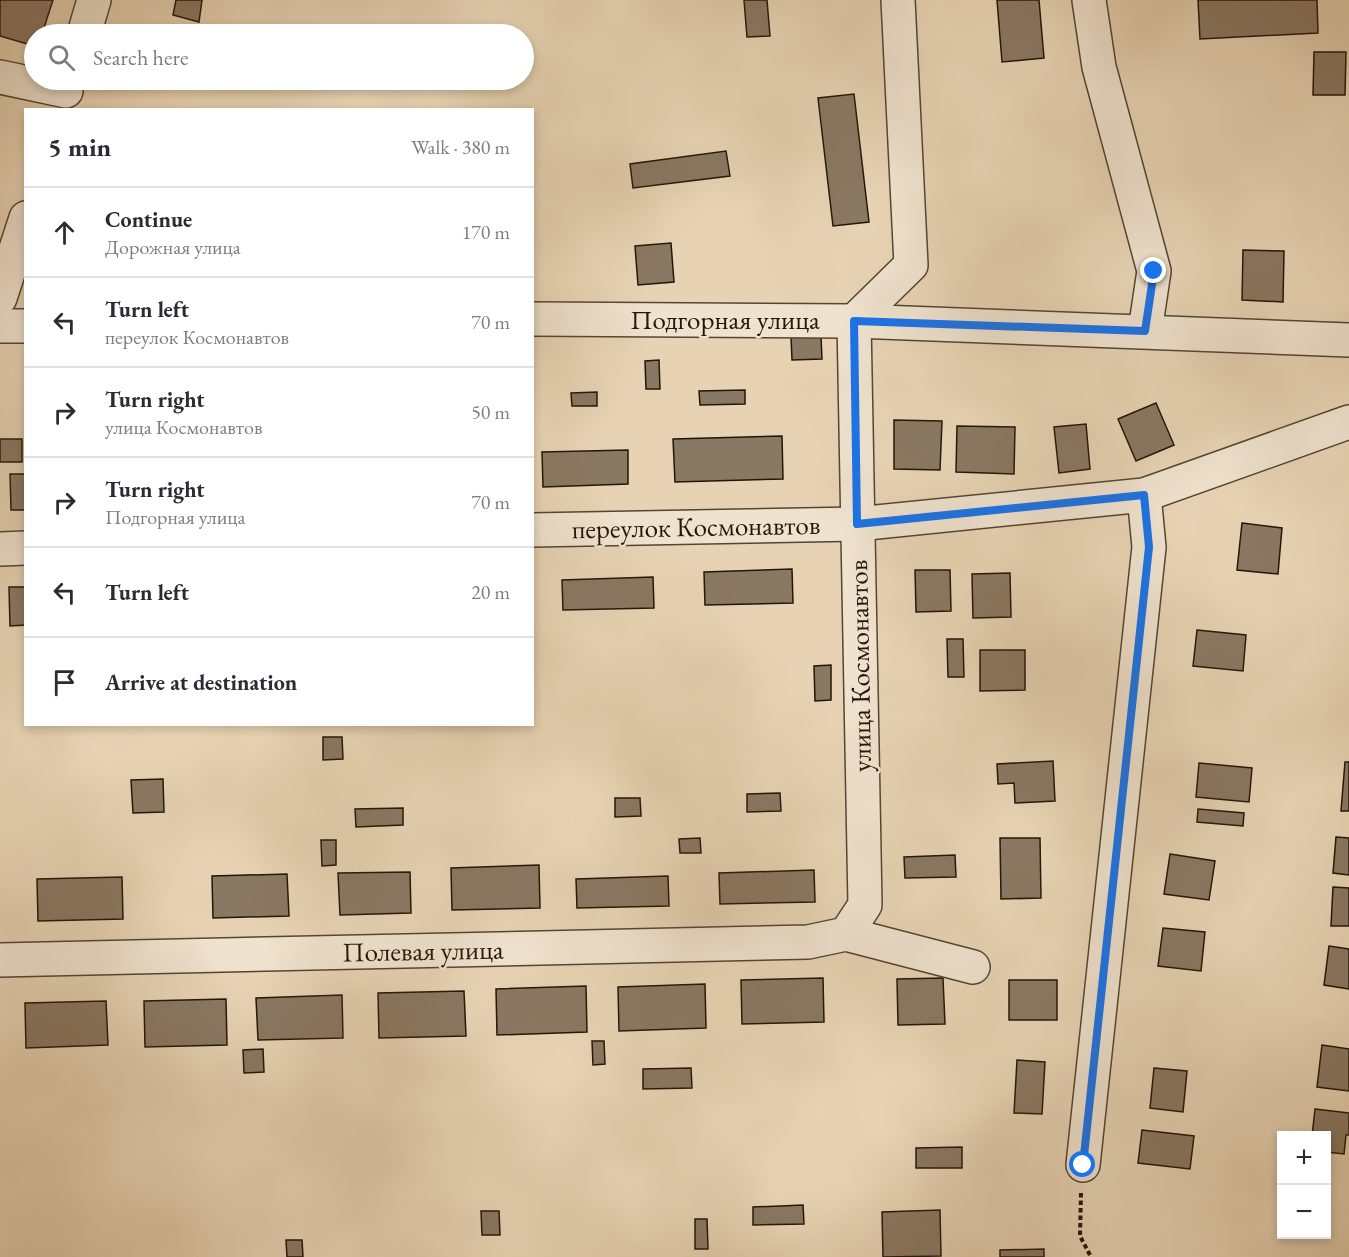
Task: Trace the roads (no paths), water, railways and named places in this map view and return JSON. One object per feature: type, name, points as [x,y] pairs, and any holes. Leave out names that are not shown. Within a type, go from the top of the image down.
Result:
[{"type":"street","points":[[87,24],[94,0]]},
{"type":"street","points":[[854,321],[911,265],[898,0]]},
{"type":"street","points":[[1089,0],[1099,67],[1154,271],[1145,331]]},
{"type":"street","points":[[0,77],[24,83]]},
{"type":"street","points":[[0,298],[24,224]]},
{"type":"street","name":"Подгорная улица","points":[[534,319],[854,321],[1349,340]]},
{"type":"street","name":"улица Космонавтов","points":[[846,934],[865,905],[854,321]]},
{"type":"street","points":[[0,326],[24,326]]},
{"type":"street","name":"переулок Космонавтов","points":[[534,530],[857,524],[1144,495],[1349,423]]},
{"type":"street","points":[[1083,1165],[1149,547],[1144,495]]},
{"type":"street","points":[[0,549],[24,548]]},
{"type":"street","points":[[846,934],[973,967]]},
{"type":"street","name":"Полевая улица","points":[[0,960],[808,942],[846,934]]}]
